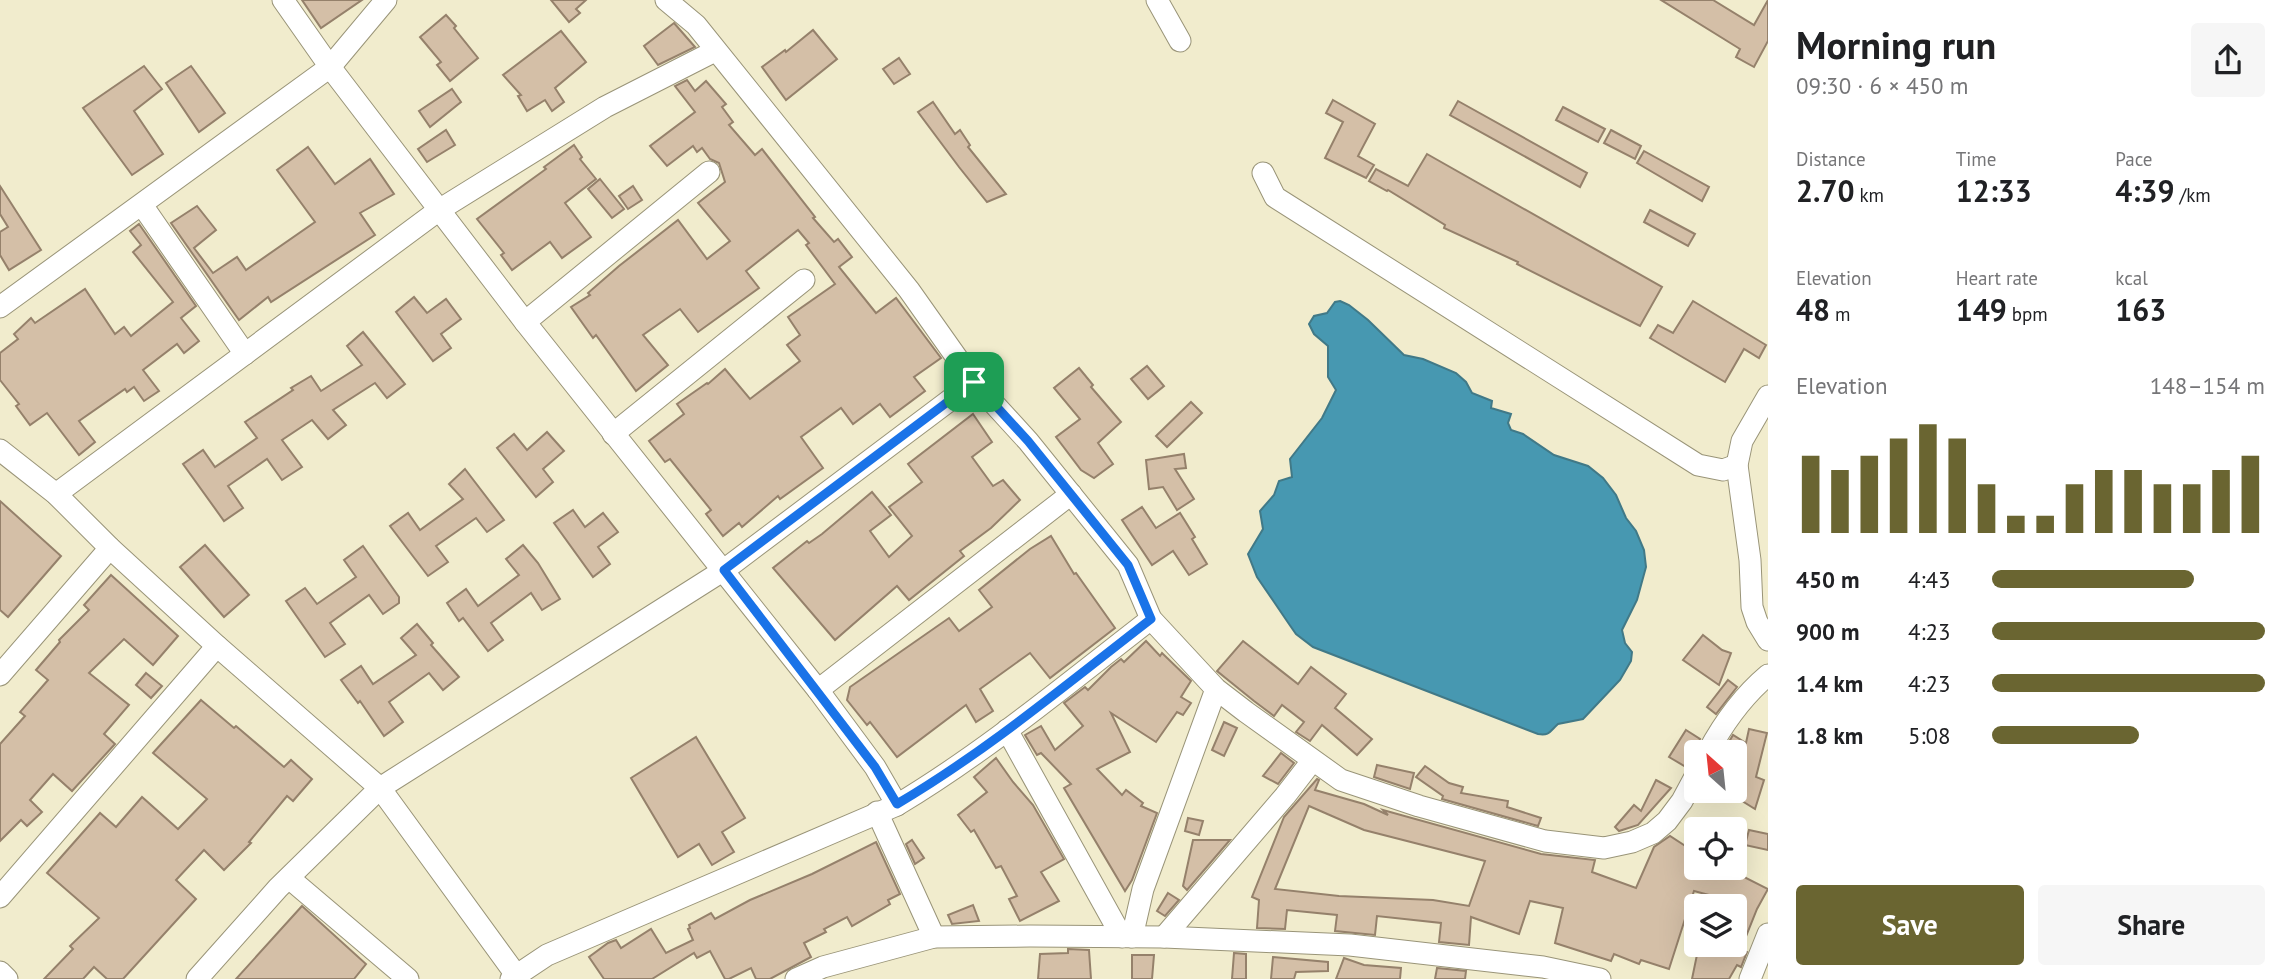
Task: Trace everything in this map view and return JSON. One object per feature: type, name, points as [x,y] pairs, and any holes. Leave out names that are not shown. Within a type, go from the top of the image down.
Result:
[{"type":"street","points":[[283,0],[330,67],[439,210],[818,691],[875,767],[897,804]]},
{"type":"street","points":[[0,307],[330,67],[386,0]]},
{"type":"street","points":[[666,0],[696,24],[909,290],[974,382],[1028,441],[1128,565],[1151,619],[1216,689],[1311,761],[1341,780],[1419,806],[1545,841],[1604,848],[1632,842],[1653,833],[1667,821],[1684,797]]},
{"type":"street","points":[[1157,0],[1180,41]]},
{"type":"street","points":[[56,494],[439,210],[605,107],[715,51]]},
{"type":"street","points":[[526,322],[709,172]]},
{"type":"street","points":[[1263,173],[1275,197],[1698,465],[1723,470],[1737,465]]},
{"type":"street","points":[[142,205],[245,354]]},
{"type":"street","points":[[613,433],[804,280]]},
{"type":"street","points":[[197,979],[289,878],[380,788],[724,570],[974,382]]},
{"type":"street","points":[[1768,396],[1742,441],[1737,465],[1750,560],[1752,607],[1768,640]]},
{"type":"street","points":[[2,456],[56,494],[216,646],[380,788],[515,977],[547,955],[897,804],[932,784],[1007,730],[1151,619]]},
{"type":"street","points":[[818,691],[1071,494]]},
{"type":"street","points":[[0,675],[110,548]]},
{"type":"street","points":[[0,897],[216,646]]},
{"type":"street","points":[[1714,740],[1746,696],[1768,675]]},
{"type":"street","points":[[1127,937],[1216,689]]},
{"type":"street","points":[[1007,730],[1127,937]]},
{"type":"street","points":[[1164,937],[1285,796],[1311,761]]},
{"type":"street","points":[[877,812],[934,937]]},
{"type":"street","points":[[289,878],[408,979]]},
{"type":"street","points":[[1750,979],[1768,934]]},
{"type":"street","points":[[796,979],[823,967],[934,937],[1164,937],[1350,945],[1543,967],[1600,979]]},
{"type":"street","points":[[0,972],[7,979]]},
{"type":"water","points":[[1340,301],[1368,320],[1404,355],[1423,359],[1456,373],[1466,382],[1472,393],[1492,401],[1491,408],[1511,414],[1508,423],[1511,430],[1523,434],[1554,455],[1588,466],[1603,478],[1616,495],[1644,550],[1646,567],[1637,600],[1622,630],[1625,643],[1632,652],[1631,661],[1620,680],[1583,719],[1558,724],[1547,734],[1538,734],[1313,647],[1296,634],[1257,577],[1248,554],[1263,529],[1260,511],[1274,495],[1279,481],[1292,477],[1290,459],[1322,418],[1336,390],[1328,377],[1328,346],[1314,334],[1309,324],[1314,316],[1327,313],[1335,302]]},
{"type":"building","points":[[302,0],[362,0],[321,28]]},
{"type":"building","points":[[551,0],[586,0],[576,9],[580,13],[569,22]]},
{"type":"building","points":[[1661,0],[1713,0],[1754,25],[1768,0],[1768,41],[1754,67],[1736,57],[1740,49]]},
{"type":"building","points":[[446,15],[478,58],[450,81],[437,65],[441,62],[420,37]]},
{"type":"building","points":[[674,23],[695,47],[658,65],[644,46]]},
{"type":"building","points":[[813,30],[837,59],[786,100],[762,67]]},
{"type":"building","points":[[561,31],[586,62],[555,88],[564,102],[552,111],[545,100],[527,111],[518,96],[521,95],[503,75]]},
{"type":"building","points":[[899,58],[910,74],[894,84],[883,69]]},
{"type":"building","points":[[144,66],[162,89],[134,111],[163,154],[132,175],[83,108]]},
{"type":"building","points":[[191,66],[225,113],[199,132],[166,83]]},
{"type":"building","points":[[687,80],[695,91],[706,81],[726,104],[722,107],[733,122],[729,125],[755,155],[762,149],[815,217],[813,218],[834,242],[838,239],[852,257],[839,267],[876,313],[896,298],[941,358],[914,377],[925,391],[890,417],[880,404],[853,424],[841,408],[801,437],[823,468],[780,499],[778,496],[742,527],[739,523],[723,536],[706,514],[711,510],[670,459],[665,462],[649,441],[684,414],[677,404],[708,384],[725,369],[750,399],[800,361],[787,345],[800,335],[788,317],[835,284],[806,245],[809,243],[798,230],[746,271],[759,288],[698,332],[680,309],[643,335],[668,365],[636,391],[596,335],[593,338],[571,307],[590,295],[588,293],[619,266],[678,220],[707,259],[730,241],[698,203],[725,182],[719,163],[710,159],[702,148],[697,152],[693,146],[667,166],[650,146],[695,112],[675,86]]},
{"type":"building","points":[[452,89],[461,102],[430,127],[419,111]]},
{"type":"building","points":[[1333,100],[1375,124],[1358,156],[1374,165],[1366,178],[1325,158],[1343,122],[1326,113]]},
{"type":"building","points":[[1458,101],[1587,173],[1580,187],[1450,115]]},
{"type":"building","points":[[933,102],[955,134],[960,130],[970,145],[968,147],[1006,194],[987,202],[959,167],[918,112]]},
{"type":"building","points":[[1563,107],[1605,129],[1598,142],[1556,120]]},
{"type":"building","points":[[446,130],[455,145],[427,162],[418,149]]},
{"type":"building","points":[[1611,130],[1641,146],[1635,159],[1604,143]]},
{"type":"building","points":[[574,145],[582,157],[580,159],[596,179],[565,203],[591,237],[562,258],[550,242],[512,270],[501,255],[504,253],[477,219]]},
{"type":"building","points":[[308,147],[335,184],[370,159],[394,194],[360,213],[375,235],[271,302],[268,297],[239,320],[171,223],[197,206],[216,230],[194,248],[213,273],[237,257],[246,270],[315,222],[277,170]]},
{"type":"building","points":[[1644,151],[1709,187],[1702,201],[1637,163]]},
{"type":"building","points":[[1427,154],[1662,287],[1640,326],[1517,264],[1518,262],[1444,228],[1445,225],[1369,181],[1376,169],[1408,186]]},
{"type":"building","points":[[600,179],[624,209],[612,218],[588,189]]},
{"type":"building","points":[[0,186],[41,250],[9,270],[0,255],[0,232],[8,227],[0,214]]},
{"type":"building","points":[[633,186],[642,200],[628,209],[619,196]]},
{"type":"building","points":[[1650,210],[1695,234],[1688,246],[1644,222]]},
{"type":"building","points":[[139,224],[196,306],[181,318],[199,341],[184,353],[177,344],[143,370],[159,391],[144,401],[134,387],[127,392],[125,389],[79,421],[95,442],[79,455],[47,413],[30,425],[16,406],[19,404],[0,380],[0,353],[18,339],[14,334],[31,318],[35,323],[85,289],[115,334],[124,327],[131,336],[173,302],[133,252],[141,245],[130,231]]},
{"type":"building","points":[[414,297],[427,313],[446,299],[461,319],[441,334],[451,348],[433,361],[396,312]]},
{"type":"building","points":[[1693,301],[1766,345],[1759,358],[1744,349],[1725,382],[1650,338],[1658,325],[1673,333]]},
{"type":"building","points":[[363,332],[405,384],[387,398],[375,383],[333,410],[346,425],[328,439],[312,420],[282,440],[302,467],[282,480],[267,459],[228,486],[243,508],[224,521],[183,464],[203,450],[215,467],[257,438],[245,422],[293,390],[291,388],[311,376],[321,391],[362,365],[347,346]]},
{"type":"building","points":[[1147,366],[1164,386],[1148,399],[1131,379]]},
{"type":"building","points":[[1079,368],[1093,385],[1091,387],[1121,422],[1098,443],[1113,464],[1094,478],[1081,470],[1056,437],[1080,419],[1054,388]]},
{"type":"building","points":[[1191,402],[1202,413],[1167,447],[1156,436]]},
{"type":"building","points":[[973,414],[992,442],[972,457],[993,486],[1003,480],[1020,500],[991,528],[960,551],[964,556],[909,600],[897,586],[835,640],[773,568],[807,541],[809,543],[822,534],[872,492],[891,515],[870,531],[889,557],[912,536],[889,507],[922,482],[908,464]]},
{"type":"building","points":[[547,432],[564,451],[543,469],[553,482],[536,497],[497,448],[514,434],[527,450]]},
{"type":"building","points":[[1184,454],[1186,468],[1175,469],[1194,499],[1177,510],[1163,487],[1149,489],[1146,460]]},
{"type":"building","points":[[465,469],[504,520],[487,532],[476,518],[436,546],[448,562],[428,576],[390,526],[408,513],[420,530],[463,499],[449,484]]},
{"type":"building","points":[[0,501],[61,556],[8,617],[0,610]]},
{"type":"building","points":[[1142,507],[1156,528],[1180,513],[1207,564],[1189,575],[1173,551],[1152,565],[1122,520]]},
{"type":"building","points":[[573,510],[585,527],[603,513],[618,532],[598,547],[610,564],[593,577],[554,523]]},
{"type":"building","points":[[1051,536],[1074,574],[1076,573],[1115,628],[1050,678],[1030,653],[980,689],[993,711],[976,722],[966,705],[897,757],[870,722],[867,725],[847,700],[850,687],[949,618],[959,631],[992,607],[979,590],[1030,549]]},
{"type":"building","points":[[205,545],[249,595],[224,617],[180,567]]},
{"type":"building","points":[[523,545],[538,563],[560,599],[542,610],[531,593],[491,623],[503,640],[488,651],[463,618],[459,621],[447,603],[466,589],[478,606],[519,575],[506,559]]},
{"type":"building","points":[[363,546],[399,597],[399,603],[383,614],[369,595],[330,623],[345,644],[325,657],[286,601],[305,588],[317,604],[356,577],[344,560]]},
{"type":"building","points":[[111,575],[178,636],[153,665],[124,639],[89,673],[129,705],[104,734],[115,744],[72,791],[53,774],[30,800],[42,812],[27,826],[21,820],[0,841],[0,744],[25,716],[20,712],[48,680],[36,670],[59,640],[89,610],[84,605]]},
{"type":"building","points":[[417,624],[459,677],[443,690],[429,673],[389,702],[403,722],[384,736],[360,701],[358,703],[341,680],[361,666],[373,684],[416,655],[401,638]]},
{"type":"building","points":[[1703,635],[1722,650],[1731,653],[1719,685],[1683,660]]},
{"type":"building","points":[[1146,641],[1191,681],[1181,697],[1191,703],[1183,715],[1177,712],[1156,742],[1111,713],[1130,752],[1097,769],[1122,795],[1126,790],[1143,803],[1141,806],[1157,813],[1132,880],[1125,891],[1064,788],[1071,784],[1041,753],[1037,755],[1025,735],[1041,726],[1055,750],[1083,726],[1064,703],[1085,687],[1088,690],[1111,667],[1121,659],[1124,662]]},
{"type":"building","points":[[1243,641],[1298,684],[1311,667],[1346,694],[1335,708],[1372,739],[1357,755],[1322,725],[1310,741],[1296,732],[1304,722],[1282,705],[1274,716],[1254,701],[1217,671]]},
{"type":"building","points":[[146,673],[162,686],[151,698],[136,685]]},
{"type":"building","points":[[1728,680],[1737,687],[1716,714],[1707,707]]},
{"type":"building","points":[[201,700],[284,767],[291,760],[312,779],[293,801],[287,796],[249,842],[251,843],[224,870],[204,850],[176,880],[196,899],[123,979],[107,979],[94,967],[83,979],[44,979],[73,949],[70,946],[99,918],[47,873],[100,813],[116,827],[142,797],[178,829],[207,799],[153,753]]},
{"type":"building","points":[[1224,722],[1237,728],[1224,756],[1212,750]]},
{"type":"building","points":[[1749,729],[1767,733],[1756,777],[1764,780],[1755,809],[1745,803]]},
{"type":"building","points":[[1686,730],[1700,739],[1684,740],[1684,766],[1669,757]]},
{"type":"building","points":[[696,737],[745,818],[722,832],[734,852],[712,865],[699,844],[678,857],[631,778]]},
{"type":"building","points":[[1281,753],[1294,763],[1278,784],[1263,776]]},
{"type":"building","points":[[996,758],[1033,805],[1064,859],[1041,872],[1059,901],[1020,921],[1009,899],[1017,896],[1001,866],[996,868],[974,830],[971,832],[958,815],[987,792],[974,777]]},
{"type":"building","points":[[1377,765],[1414,773],[1410,789],[1374,777]]},
{"type":"building","points":[[1425,766],[1449,783],[1463,787],[1461,793],[1508,801],[1507,807],[1541,818],[1538,826],[1442,799],[1443,796],[1416,777]]},
{"type":"building","points":[[1317,779],[1319,780],[1315,790],[1364,804],[1388,815],[1383,810],[1541,854],[1595,860],[1592,872],[1636,888],[1654,847],[1670,836],[1684,845],[1684,880],[1747,878],[1768,889],[1747,934],[1747,894],[1705,894],[1694,891],[1693,894],[1684,894],[1684,922],[1669,969],[1641,960],[1639,964],[1614,954],[1611,961],[1555,943],[1563,908],[1530,901],[1519,934],[1471,917],[1469,945],[1439,942],[1441,923],[1377,916],[1375,935],[1335,931],[1337,915],[1287,910],[1285,929],[1257,928],[1259,900],[1252,897],[1284,817]],"holes":[[[1309,806],[1364,830],[1485,861],[1469,906],[1433,900],[1339,896],[1275,889]]]},
{"type":"building","points":[[1656,780],[1671,788],[1638,825],[1619,831],[1615,827],[1634,805],[1641,811]]},
{"type":"building","points":[[1188,818],[1203,821],[1199,835],[1185,831]]},
{"type":"building","points":[[1749,830],[1768,834],[1768,850],[1747,845]]},
{"type":"building","points":[[912,840],[924,858],[915,864],[906,844]]},
{"type":"building","points":[[1193,840],[1230,840],[1187,890],[1183,886]]},
{"type":"building","points":[[876,842],[900,894],[888,900],[890,904],[852,926],[847,917],[824,929],[826,932],[804,943],[811,957],[770,979],[756,979],[751,968],[725,979],[710,951],[697,958],[694,953],[652,979],[604,979],[589,957],[616,940],[621,948],[651,929],[666,953],[693,940],[689,925],[711,913],[715,919]]},
{"type":"building","points":[[1168,893],[1179,900],[1165,916],[1157,911]]},
{"type":"building","points":[[973,905],[979,921],[952,924],[948,915]]},
{"type":"building","points":[[302,906],[366,964],[354,979],[236,979]]},
{"type":"building","points":[[1068,949],[1089,950],[1091,979],[1038,979],[1040,954],[1068,953]]},
{"type":"building","points":[[1234,953],[1246,954],[1246,979],[1232,979]]},
{"type":"building","points":[[1132,955],[1154,955],[1152,979],[1132,979]]},
{"type":"building","points":[[1273,957],[1328,962],[1328,971],[1296,972],[1294,979],[1271,979]]},
{"type":"building","points":[[1697,957],[1745,957],[1741,967],[1737,965],[1729,979],[1692,979]]},
{"type":"building","points":[[1344,958],[1364,965],[1401,968],[1400,979],[1336,979]]},
{"type":"building","points":[[1437,968],[1466,971],[1465,979],[1435,979]]},
{"type":"route","points":[[974,382],[1028,441],[1128,565],[1151,619],[1007,730],[932,784],[897,804],[875,767],[724,570],[974,382]]}]
